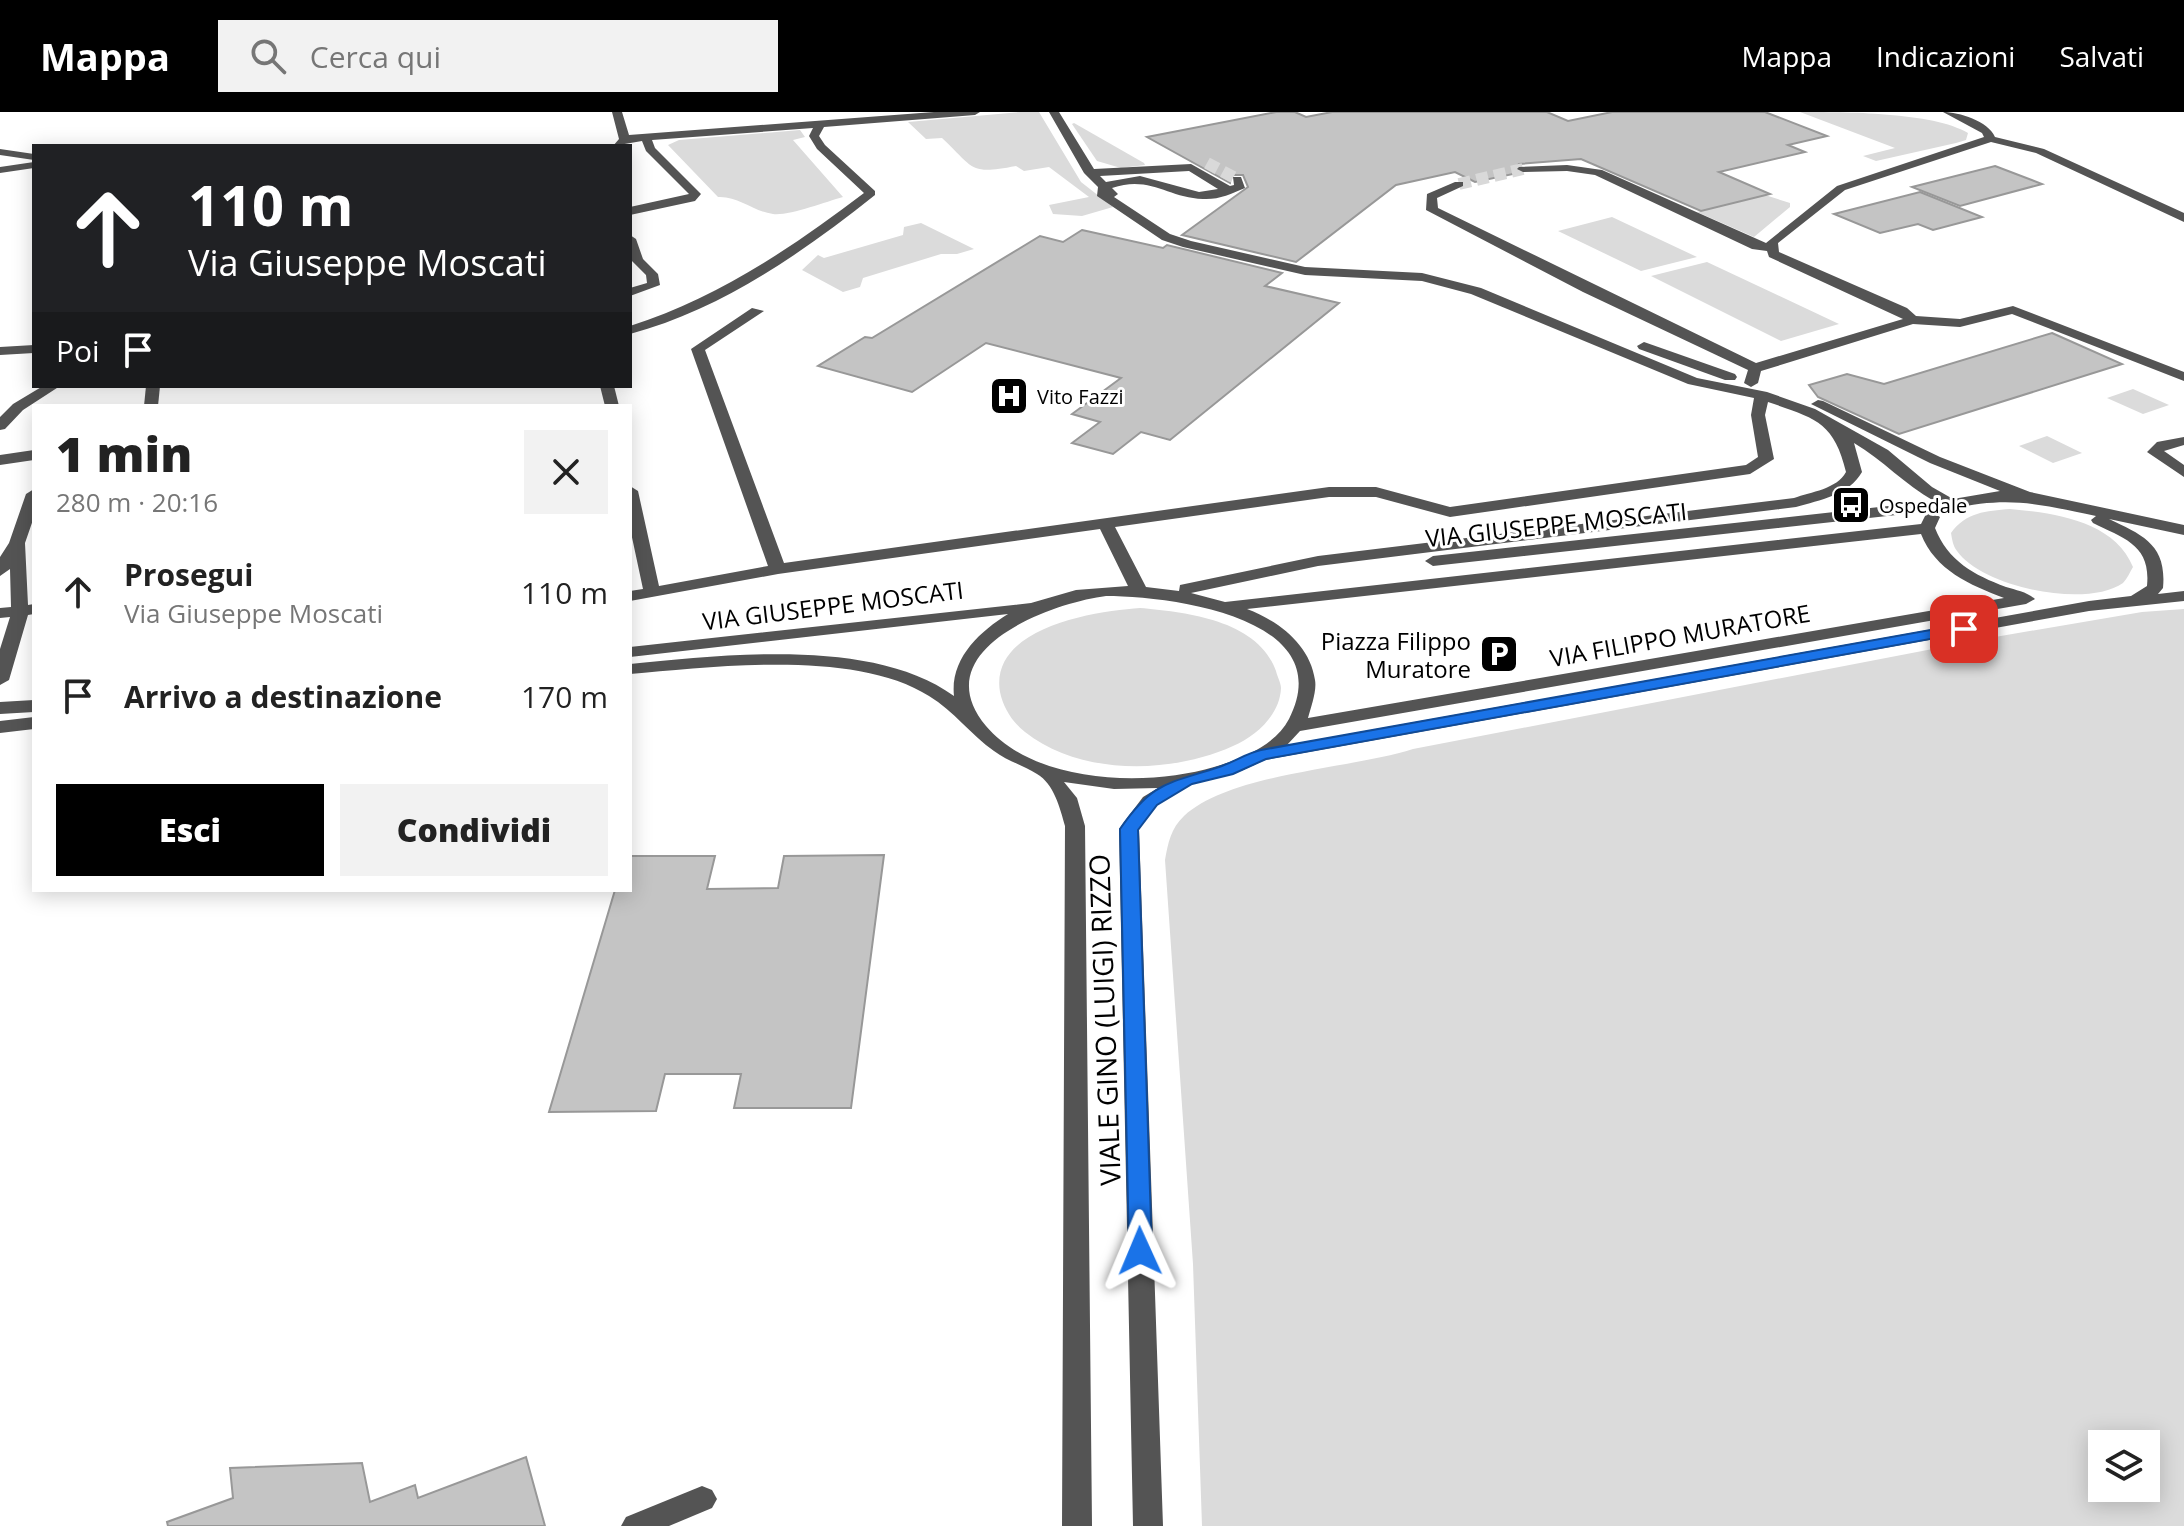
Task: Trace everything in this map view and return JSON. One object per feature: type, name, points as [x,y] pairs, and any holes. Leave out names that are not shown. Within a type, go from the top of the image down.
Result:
[{"type":"street","points":[[617,112],[622,143],[646,138],[975,112]]},
{"type":"street","points":[[1054,112],[1090,173],[1103,187]]},
{"type":"street","points":[[1948,112],[1987,131],[1990,139]]},
{"type":"street","points":[[632,329],[656,323],[730,286],[823,231],[871,193],[821,147],[814,136],[820,124]]},
{"type":"street","points":[[632,211],[691,199],[695,194],[650,149],[646,138]]},
{"type":"street","points":[[1912,320],[1902,311],[1773,254],[1772,242],[1841,188],[1990,139],[2040,151],[2184,218]]},
{"type":"street","points":[[0,152],[32,157]]},
{"type":"street","points":[[1090,173],[1137,172],[1194,161],[1207,163]]},
{"type":"street","points":[[0,170],[32,165]]},
{"type":"street","points":[[1172,166],[1191,167],[1221,183],[1227,189],[1221,194]]},
{"type":"street","points":[[1523,169],[1567,168],[1598,172],[1756,246],[1773,248]]},
{"type":"street","points":[[1103,187],[1134,179],[1203,196],[1221,194],[1241,186],[1237,179]]},
{"type":"street","points":[[1459,184],[1431,196],[1432,210],[1614,302],[1755,368],[1912,320],[1960,323],[2013,310],[2184,377]]},
{"type":"street","points":[[1103,187],[1101,194],[1166,237],[1305,271],[1422,277],[1476,291],[1693,381],[1811,400],[1935,460],[2026,496]]},
{"type":"street","points":[[632,245],[637,260],[652,274],[654,285],[632,291]]},
{"type":"street","points":[[757,311],[698,349],[778,569]]},
{"type":"street","points":[[0,351],[32,349]]},
{"type":"street","points":[[632,596],[778,569],[1329,492],[1376,492],[1450,512],[1750,469],[1766,459],[1758,415],[1755,368]]},
{"type":"street","points":[[0,426],[18,407],[51,388]]},
{"type":"street","points":[[1228,606],[1927,528],[1933,517],[1951,504],[1926,490],[1883,453],[1821,418],[1757,389]]},
{"type":"street","points":[[1177,590],[1318,561],[1747,509],[1822,496],[1849,481],[1854,472],[1847,443],[1821,418]]},
{"type":"street","points":[[2184,441],[2162,445],[2155,452],[2184,472]]},
{"type":"street","points":[[0,460],[32,455]]},
{"type":"street","name":"VIA GIUSEPPE MOSCATI","points":[[632,652],[1041,605],[1094,593],[1177,590],[1951,504],[1989,496],[2026,496],[2184,530]]},
{"type":"street","points":[[632,500],[652,592]]},
{"type":"street","points":[[0,571],[17,543],[32,501]]},
{"type":"street","name":"VIA GIUSEPPE MOSCATI","points":[[2071,505],[2133,537],[2153,553],[2159,570],[2155,588],[2138,599]]},
{"type":"street","points":[[1105,523],[1139,590]]},
{"type":"street","name":"VIA GIUSEPPE MOSCATI","points":[[1927,528],[1931,543],[1946,562],[1974,580],[2026,599],[2089,606]]},
{"type":"street","points":[[0,680],[7,634],[27,610],[17,543]]},
{"type":"street","name":"VIA GIUSEPPE MOSCATI","points":[[1177,590],[1228,606],[1263,623],[1290,645],[1306,671],[1308,699],[1295,726],[1261,755]]},
{"type":"street","name":"VIA GIUSEPPE MOSCATI","points":[[632,669],[776,660],[830,664],[883,673],[921,684],[949,699],[1005,750],[1045,770],[1102,782],[1138,784],[1186,780],[1227,770],[1261,755],[2089,606],[2184,596]]},
{"type":"street","name":"VIA FILIPPO MURATORE","points":[[1295,726],[2026,599]]},
{"type":"street","name":"VIA GIUSEPPE MOSCATI","points":[[976,725],[963,697],[965,670],[979,644],[1005,622],[1041,605]]},
{"type":"street","points":[[0,613],[27,610]]},
{"type":"street","points":[[7,634],[32,631]]},
{"type":"street","points":[[0,708],[32,706]]},
{"type":"street","points":[[0,727],[32,723]]},
{"type":"street","name":"VIALE GINO (LUIGI) RIZZO","points":[[1045,770],[1067,798],[1075,826],[1077,1526]]},
{"type":"street","name":"VIALE GINO (LUIGI) RIZZO","points":[[1148,1526],[1129,829],[1150,801],[1186,780]]},
{"type":"street","points":[[636,1526],[702,1499]]},
{"type":"shaded area","points":[[1039,112],[1081,182],[1113,207],[1082,216],[1053,214],[1049,205],[1089,197],[1049,167],[1024,171],[1016,166],[989,170],[974,167],[942,138],[926,139],[908,122]]},
{"type":"shaded area","points":[[1800,112],[1911,117],[1953,126],[1968,133],[1966,140],[1876,161],[1863,156],[1895,148]]},
{"type":"shaded area","points":[[1074,123],[1145,165],[1121,168],[1097,161]]},
{"type":"shaded area","points":[[800,130],[805,137],[793,140],[843,197],[780,214],[718,197],[668,145],[679,140]]},
{"type":"shaded area","points":[[1765,195],[1790,203],[1790,207],[1754,237],[1697,212]]},
{"type":"shaded area","points":[[1612,217],[1697,257],[1641,271],[1558,231]]},
{"type":"shaded area","points":[[921,223],[974,249],[941,254],[863,278],[860,287],[843,292],[802,270],[818,255],[824,258],[903,235],[904,227]]},
{"type":"shaded area","points":[[1707,262],[1839,324],[1781,341],[1651,276]]},
{"type":"shaded area","points":[[2133,389],[2169,405],[2143,414],[2107,398]]},
{"type":"shaded area","points":[[2047,436],[2082,453],[2053,463],[2019,446]]},
{"type":"shaded area","points":[[2010,509],[2064,517],[2098,529],[2124,551],[2133,567],[2123,583],[2106,591],[2085,594],[2036,590],[1988,575],[1957,551],[1951,533],[1970,517]]},
{"type":"shaded area","points":[[1140,608],[1198,616],[1237,630],[1254,640],[1267,654],[1281,686],[1280,698],[1265,723],[1242,742],[1209,755],[1182,762],[1127,766],[1072,757],[1047,746],[1016,724],[1000,692],[1001,670],[1011,652],[1049,627],[1098,613]]},
{"type":"shaded area","points":[[2184,609],[2184,1526],[1202,1526],[1193,1264],[1165,860],[1173,831],[1184,816],[1231,790],[1260,781],[1995,637],[2142,612]]},
{"type":"building","points":[[1276,112],[1295,112],[1306,117],[1332,112],[1547,112],[1568,121],[1612,112],[1765,112],[1827,136],[1788,145],[1805,152],[1719,172],[1770,194],[1701,211],[1581,159],[1519,164],[1514,169],[1518,173],[1475,182],[1455,172],[1396,185],[1296,262],[1182,235],[1248,187],[1243,175],[1231,175],[1230,183],[1147,137]]},
{"type":"building","points":[[1995,166],[2042,184],[1960,206],[1912,187]]},
{"type":"building","points":[[1920,192],[1982,217],[1933,230],[1918,224],[1880,233],[1834,214]]},
{"type":"building","points":[[1082,230],[1163,248],[1167,245],[1282,273],[1265,286],[1339,303],[1170,440],[1141,432],[1113,454],[1072,443],[1100,422],[1072,414],[1121,378],[986,343],[912,392],[818,366],[865,337],[872,338],[1040,236],[1063,242]]},
{"type":"building","points":[[2052,333],[2122,364],[1899,434],[1818,397],[1809,385],[1847,374],[1884,384]]},
{"type":"building","points":[[884,855],[851,1108],[734,1108],[741,1074],[665,1074],[656,1111],[549,1112],[614,892],[632,892],[632,856],[715,856],[707,889],[778,888],[784,856]]},
{"type":"building","points":[[526,1457],[545,1526],[168,1526],[167,1522],[233,1498],[230,1468],[362,1463],[370,1502],[415,1485],[418,1498]]},
{"type":"tunnel","points":[[1207,163],[1237,179]]},
{"type":"tunnel","points":[[1459,184],[1523,169]]},
{"type":"place","name":"Vito Fazzi","points":[[1009,396]]},
{"type":"place","name":"Ospedale","points":[[1851,505]]},
{"type":"place","name":"Piazza Filippo Muratore","points":[[1499,654]]},
{"type":"route","points":[[1140,1251],[1129,829],[1150,801],[1186,780],[1227,770],[1261,755],[1964,629]]}]
